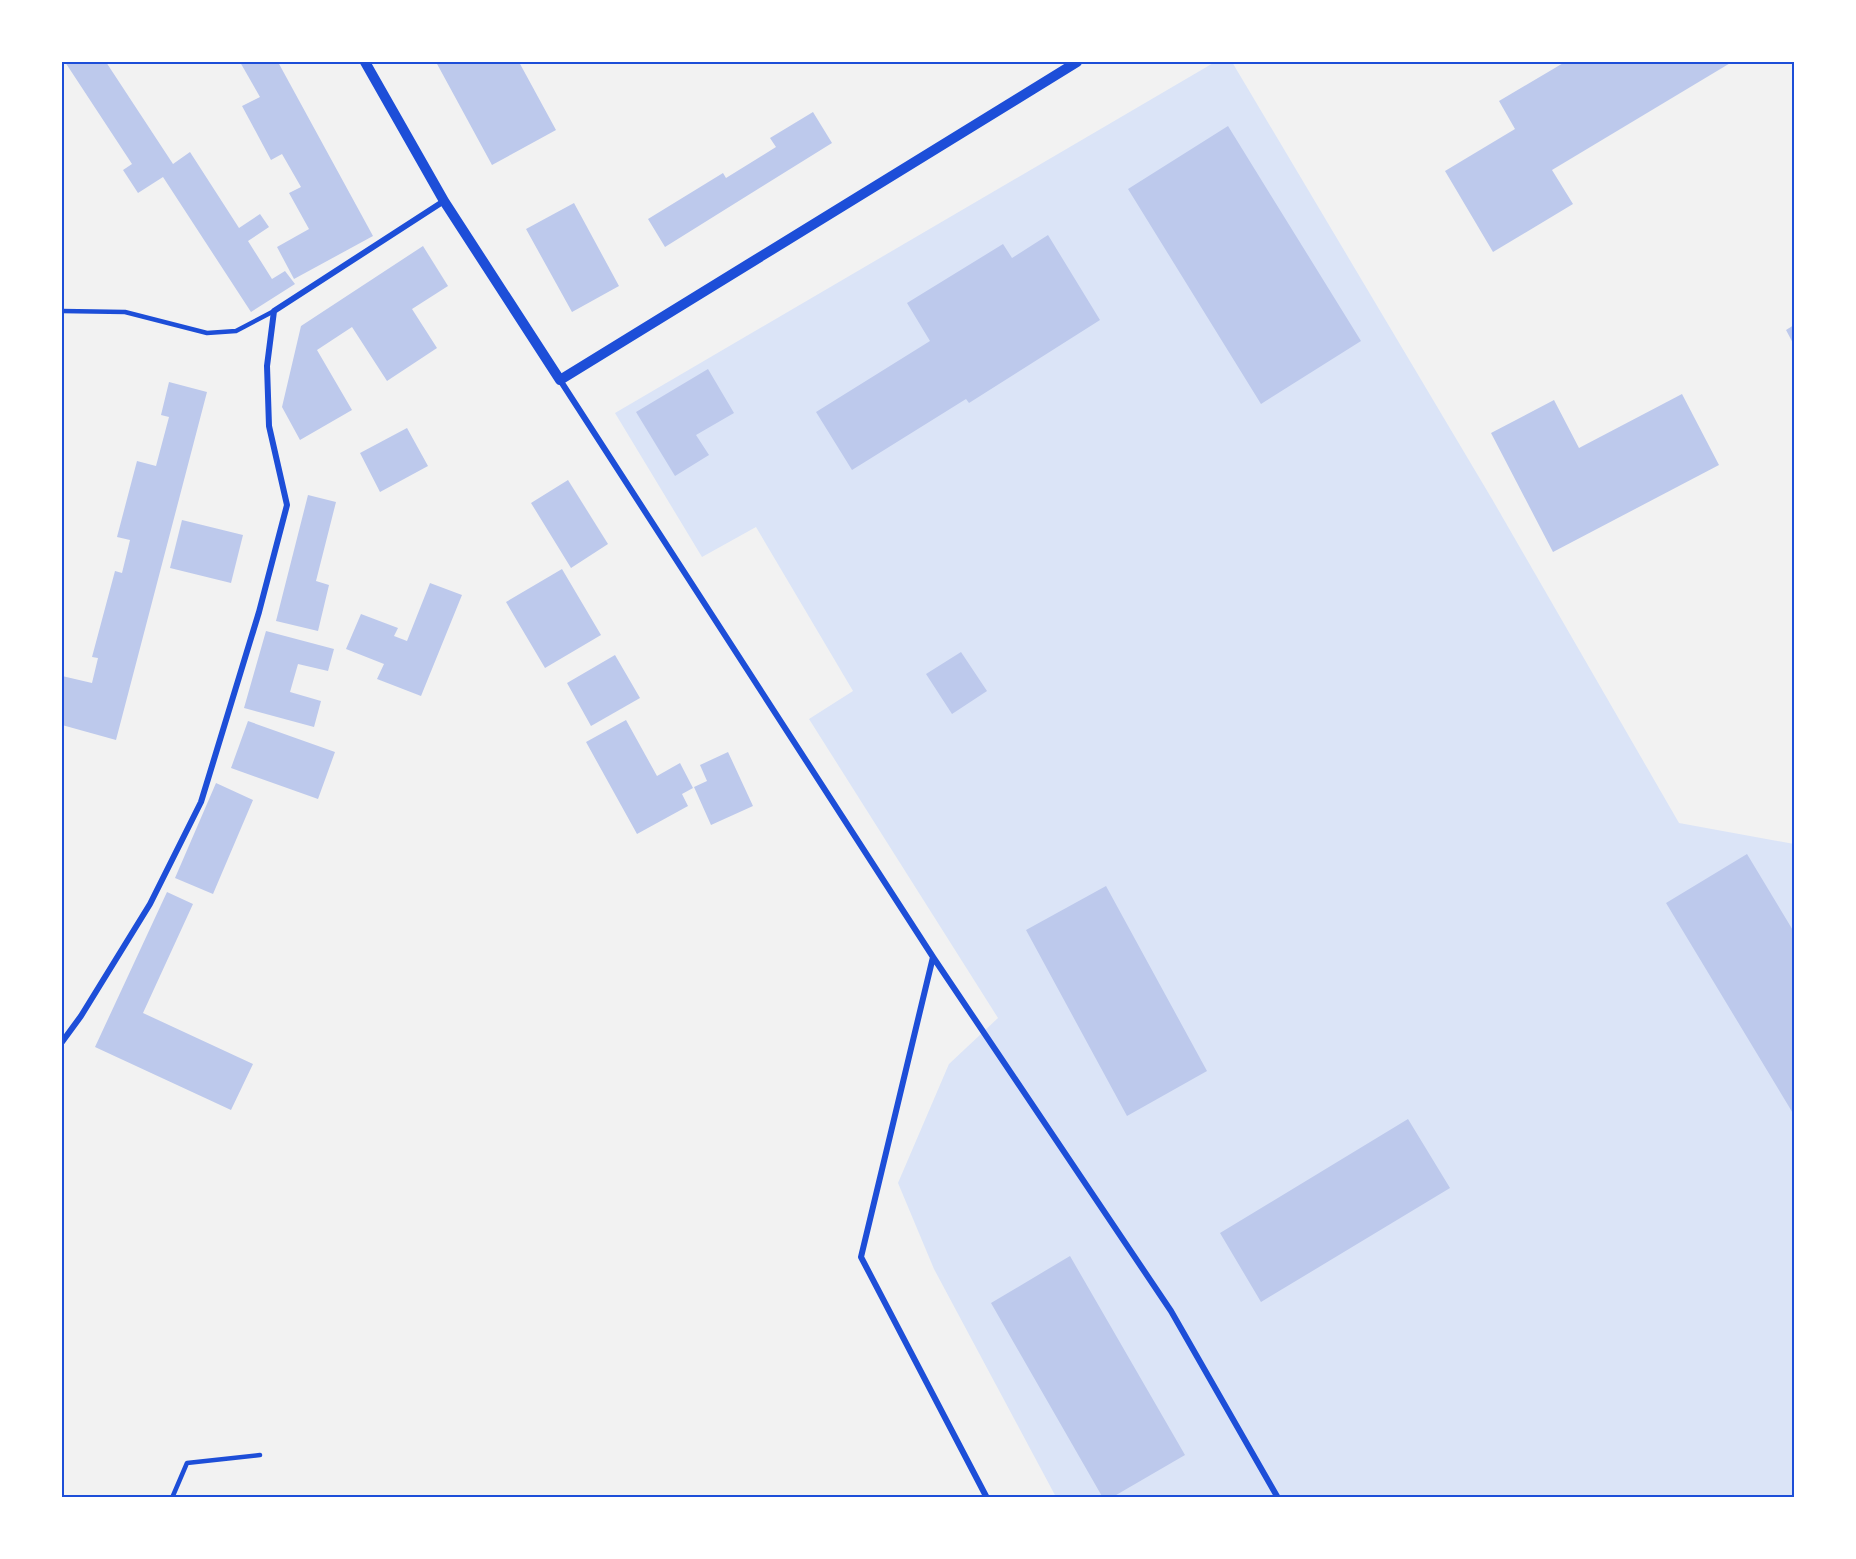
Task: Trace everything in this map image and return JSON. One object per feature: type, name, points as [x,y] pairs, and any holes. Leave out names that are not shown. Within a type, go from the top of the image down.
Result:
[{"type":"street","points":[[365,62],[444,201],[933,957],[1171,1311],[1278,1497]]},
{"type":"street","points":[[560,380],[1077,62]]},
{"type":"street","points":[[62,1042],[81,1016],[150,903],[201,802],[256,623],[287,505],[269,426],[267,366],[274,311],[444,201]]},
{"type":"street","points":[[933,957],[861,1257],[987,1497]]},
{"type":"lane","points":[[62,310],[125,312],[207,333],[236,331],[274,311]]},
{"type":"lane","points":[[172,1497],[187,1463],[260,1455]]},
{"type":"shaded area","points":[[1215,62],[1232,62],[1492,499],[1679,823],[1794,844],[1794,1497],[1056,1497],[934,1269],[898,1183],[949,1064],[998,1018],[809,719],[853,691],[756,527],[702,557],[615,413]]},
{"type":"building","points":[[65,62],[106,62],[173,164],[190,152],[239,228],[260,214],[269,227],[248,241],[272,279],[285,271],[295,284],[251,312],[163,177],[138,193],[123,170],[132,164]]},
{"type":"building","points":[[240,62],[278,62],[373,236],[294,279],[277,247],[309,229],[289,193],[301,187],[282,154],[271,160],[242,106],[260,97]]},
{"type":"building","points":[[436,62],[519,62],[556,130],[492,165]]},
{"type":"building","points":[[1565,62],[1732,62],[1552,170],[1573,204],[1493,252],[1445,171],[1515,129],[1499,101]]},
{"type":"building","points":[[813,112],[832,143],[665,247],[648,219],[723,173],[726,178],[776,147],[770,138]]},
{"type":"building","points":[[1228,126],[1361,341],[1261,404],[1128,189]]},
{"type":"building","points":[[574,203],[619,286],[572,312],[526,229]]},
{"type":"building","points":[[1048,235],[1100,320],[969,403],[966,399],[852,470],[816,412],[930,341],[907,303],[1003,244],[1012,258]]},
{"type":"building","points":[[423,246],[448,286],[412,309],[437,348],[387,381],[352,327],[317,350],[352,410],[300,440],[282,407],[301,326]]},
{"type":"building","points":[[1794,325],[1794,345],[1786,330]]},
{"type":"building","points":[[708,369],[734,413],[696,435],[709,455],[675,476],[636,412]]},
{"type":"building","points":[[169,382],[207,392],[116,740],[62,725],[62,676],[92,683],[98,658],[92,657],[115,571],[122,573],[130,540],[117,537],[137,461],[156,466],[169,417],[161,415]]},
{"type":"building","points":[[1682,394],[1719,465],[1553,552],[1491,433],[1554,400],[1579,448]]},
{"type":"building","points":[[407,428],[428,466],[380,492],[360,453]]},
{"type":"building","points":[[568,480],[608,544],[571,568],[531,503]]},
{"type":"building","points":[[308,495],[336,502],[316,581],[329,585],[318,631],[276,621]]},
{"type":"building","points":[[182,520],[243,535],[231,583],[170,568]]},
{"type":"building","points":[[562,569],[601,635],[545,668],[506,602]]},
{"type":"building","points":[[430,583],[462,595],[421,696],[377,679],[384,664],[346,649],[361,614],[398,628],[394,636],[407,641]]},
{"type":"building","points":[[266,631],[334,649],[328,671],[298,664],[290,692],[321,701],[314,727],[244,708]]},
{"type":"building","points":[[961,652],[987,691],[952,714],[926,674]]},
{"type":"building","points":[[615,655],[640,698],[591,726],[567,683]]},
{"type":"building","points":[[626,720],[657,776],[680,763],[693,788],[682,794],[688,806],[637,834],[586,742]]},
{"type":"building","points":[[248,721],[335,752],[318,799],[231,768]]},
{"type":"building","points":[[728,752],[753,806],[711,825],[694,787],[707,781],[700,765]]},
{"type":"building","points":[[216,783],[253,800],[213,894],[175,878]]},
{"type":"building","points":[[1747,854],[1794,932],[1794,1115],[1666,903]]},
{"type":"building","points":[[1106,886],[1207,1071],[1127,1116],[1026,930]]},
{"type":"building","points":[[167,892],[193,904],[143,1013],[253,1064],[231,1110],[95,1047]]},
{"type":"building","points":[[1408,1119],[1450,1188],[1261,1302],[1220,1233]]},
{"type":"building","points":[[1070,1256],[1185,1455],[1111,1498],[1103,1498],[991,1303]]}]
